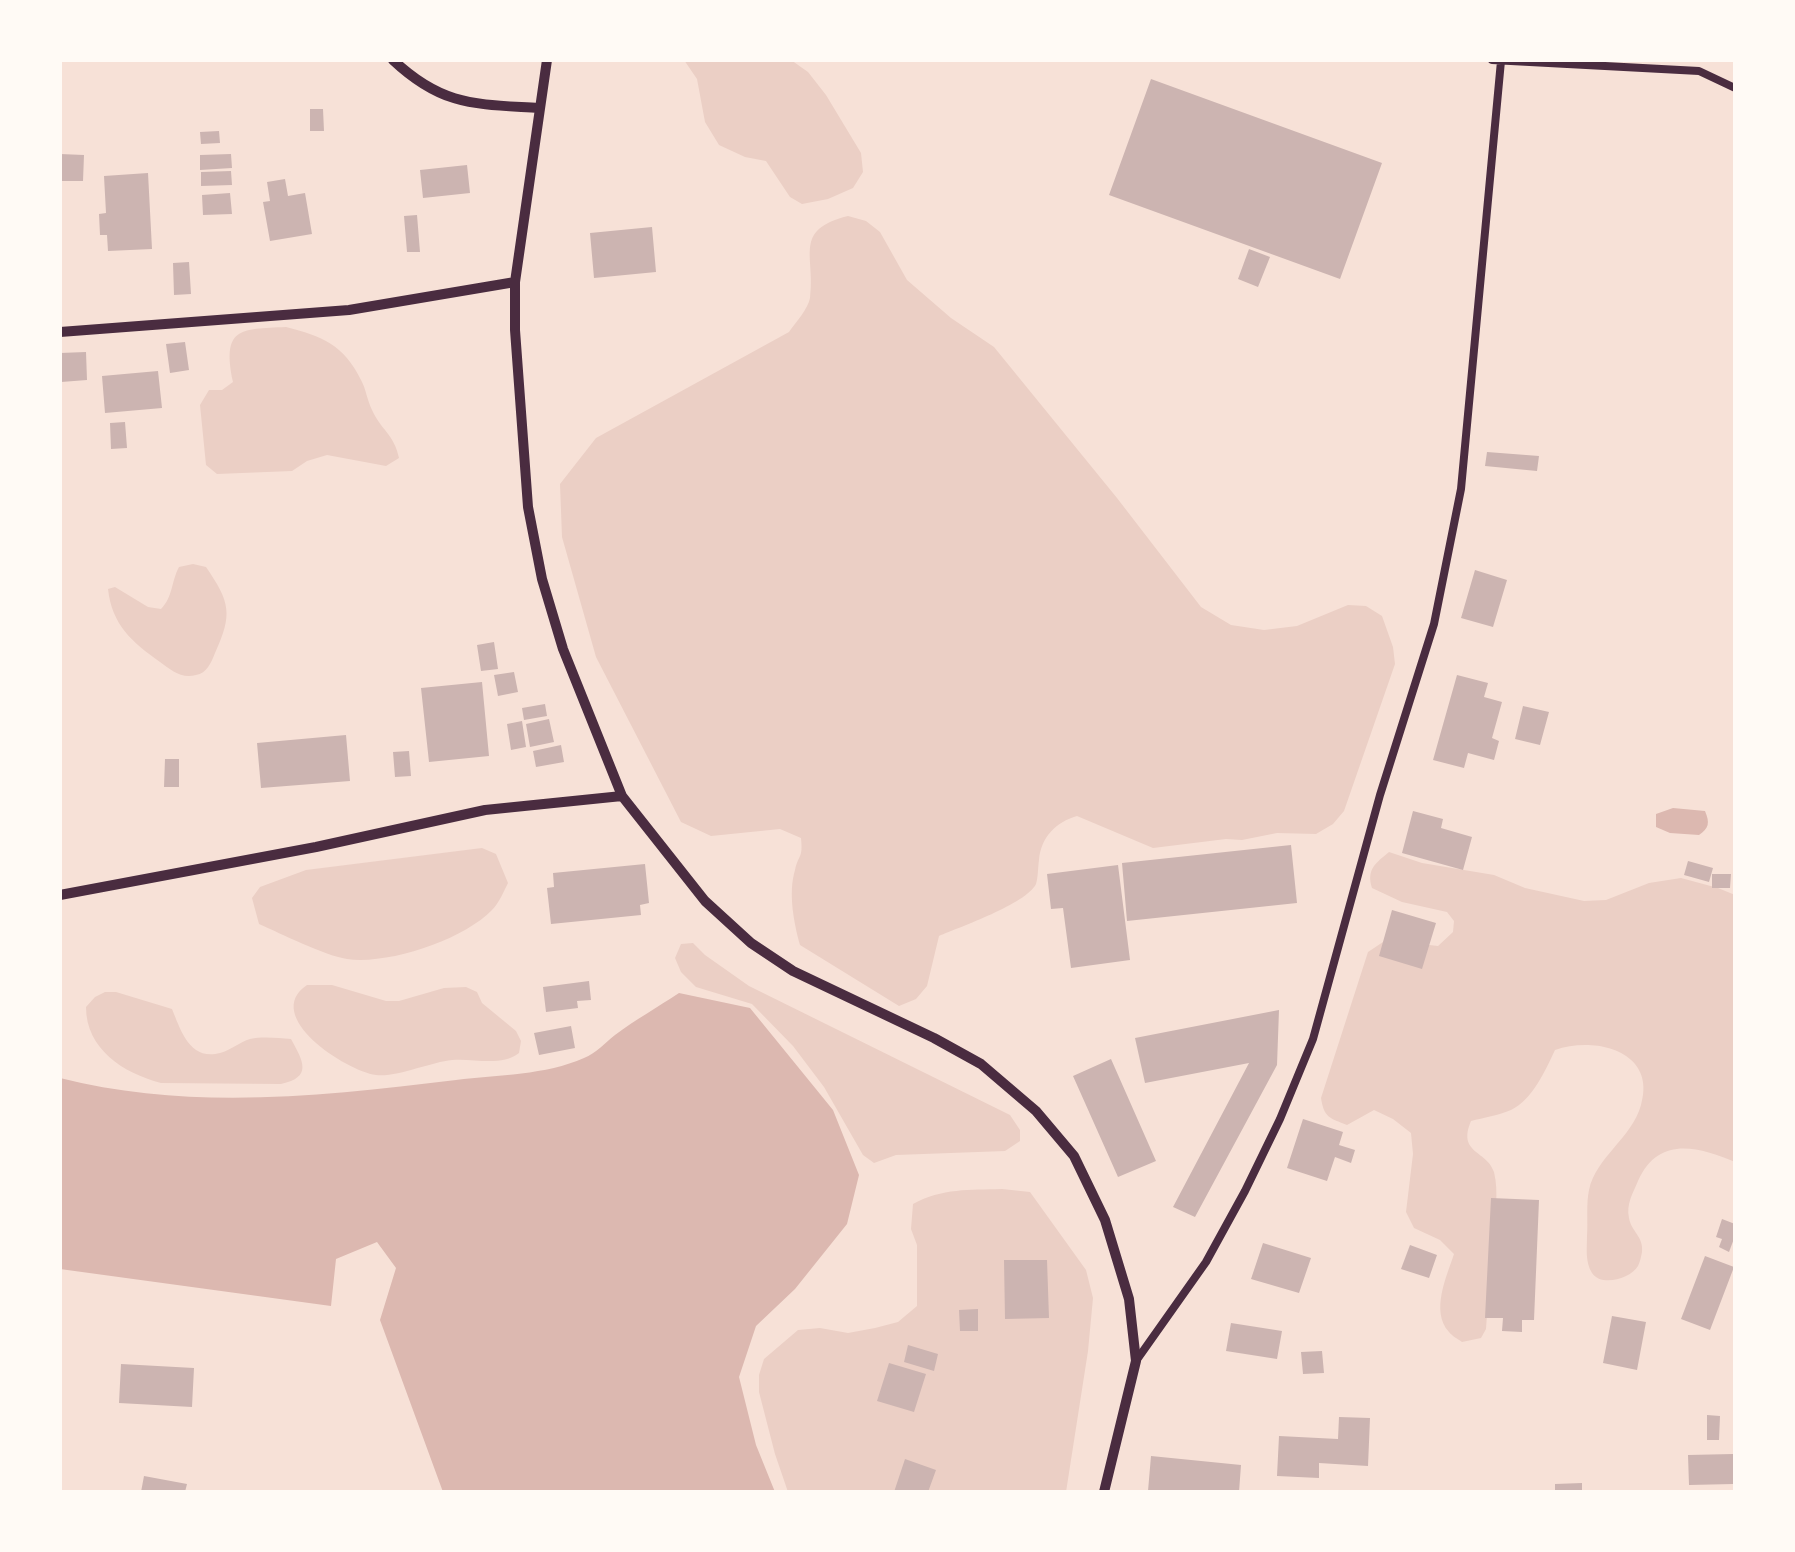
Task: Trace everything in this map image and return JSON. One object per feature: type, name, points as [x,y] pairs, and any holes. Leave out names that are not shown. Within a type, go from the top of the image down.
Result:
[{"type":"street","points":[[393,60],[434,92],[468,104],[539,108]]},
{"type":"street","points":[[547,60],[515,282],[514,330],[528,507],[538,561],[563,649],[622,796],[705,902],[751,943],[793,971],[982,1064],[1036,1111],[1074,1156],[1105,1220],[1129,1299],[1136,1361],[1104,1492]]},
{"type":"street","points":[[60,332],[350,310],[515,282]]},
{"type":"street","points":[[60,895],[316,848],[485,810],[622,796]]},
{"type":"lane","points":[[1492,60],[1699,71],[1735,88]]},
{"type":"lane","points":[[1136,1361],[1206,1262],[1280,1119],[1313,1039],[1380,795],[1434,624],[1461,489],[1501,61]]},
{"type":"shaded area","points":[[684,60],[791,60],[808,72],[861,153],[863,172],[853,188],[828,199],[802,204],[790,197],[766,161],[719,145],[705,122],[697,79]]},
{"type":"shaded area","points":[[848,216],[866,221],[880,232],[907,280],[951,318],[994,347],[1201,607],[1231,625],[1264,630],[1297,626],[1348,605],[1366,606],[1382,616],[1395,664],[1344,811],[1333,824],[1316,834],[1277,833],[1153,848],[1077,816],[1069,819],[1046,838],[1036,884],[1030,892],[992,914],[939,936],[927,986],[916,999],[899,1006],[800,945],[792,888],[801,838],[780,829],[711,836],[681,822],[596,657],[562,537],[560,484],[596,438],[789,332],[810,298],[813,237],[819,229]]},
{"type":"shaded area","points":[[286,327],[321,338],[347,358],[399,458],[386,466],[327,455],[292,471],[217,474],[206,465],[200,405],[209,390],[222,390],[233,382],[233,341],[246,331]]},
{"type":"shaded area","points":[[179,567],[206,567],[214,579],[224,599],[226,618],[208,667],[200,674],[186,676],[164,665],[125,632],[114,613],[108,589],[115,587],[148,607],[161,609]]},
{"type":"shaded area","points":[[1673,808],[1705,811],[1707,827],[1699,835],[1670,833],[1656,827],[1656,814]]},
{"type":"shaded area","points":[[482,848],[496,854],[508,883],[499,900],[479,921],[424,948],[383,958],[347,959],[259,924],[252,898],[260,887],[306,870]]},
{"type":"shaded area","points":[[1389,852],[1422,863],[1494,875],[1525,888],[1584,901],[1606,900],[1649,883],[1681,878],[1735,895],[1735,1162],[1693,1149],[1667,1151],[1656,1157],[1646,1167],[1629,1203],[1630,1223],[1642,1247],[1638,1266],[1629,1275],[1615,1280],[1596,1277],[1587,1255],[1589,1190],[1599,1167],[1636,1117],[1644,1087],[1640,1072],[1619,1052],[1588,1045],[1555,1050],[1538,1084],[1519,1105],[1471,1121],[1468,1140],[1494,1172],[1496,1204],[1486,1329],[1481,1338],[1462,1342],[1443,1324],[1440,1304],[1454,1254],[1440,1240],[1414,1228],[1406,1212],[1413,1154],[1411,1133],[1374,1110],[1347,1125],[1329,1116],[1321,1098],[1368,952],[1386,940],[1438,946],[1453,932],[1454,921],[1447,912],[1402,902],[1372,888],[1371,871]]},
{"type":"shaded area","points":[[693,943],[749,986],[1010,1115],[1020,1130],[1020,1141],[1005,1151],[896,1155],[874,1163],[863,1155],[824,1087],[793,1046],[752,1004],[696,987],[681,972],[675,958],[681,944]]},
{"type":"shaded area","points":[[307,985],[332,985],[386,1001],[466,987],[477,992],[482,1003],[516,1031],[521,1041],[519,1053],[504,1060],[452,1060],[384,1075],[363,1071],[329,1053],[301,1026],[294,1012],[296,998]]},
{"type":"shaded area","points":[[105,992],[172,1009],[188,1042],[201,1053],[220,1053],[255,1038],[291,1039],[302,1061],[301,1072],[281,1084],[161,1083],[147,1079],[109,1057],[92,1035],[86,1007]]},
{"type":"shaded area","points":[[679,993],[750,1008],[833,1110],[859,1175],[847,1224],[795,1289],[756,1326],[739,1377],[756,1445],[775,1492],[443,1492],[380,1320],[396,1268],[377,1242],[336,1259],[331,1306],[60,1269],[60,1078],[158,1094],[258,1097],[521,1074],[588,1056]]},
{"type":"shaded area","points":[[945,1192],[1030,1192],[1086,1270],[1093,1298],[1066,1492],[788,1492],[759,1392],[764,1359],[798,1330],[820,1328],[848,1333],[898,1322],[917,1306],[913,1204]]},
{"type":"building","points":[[1151,79],[1382,163],[1340,279],[1109,195]]},
{"type":"building","points":[[310,109],[323,109],[324,131],[310,131]]},
{"type":"building","points":[[219,131],[220,143],[201,144],[200,132]]},
{"type":"building","points":[[60,154],[84,155],[83,181],[60,181]]},
{"type":"building","points":[[231,154],[232,168],[200,170],[200,155]]},
{"type":"building","points":[[467,165],[470,193],[423,198],[420,170]]},
{"type":"building","points":[[231,171],[232,185],[201,186],[201,172]]},
{"type":"building","points":[[148,173],[152,249],[108,251],[107,235],[100,235],[99,214],[106,213],[104,176]]},
{"type":"building","points":[[285,179],[288,196],[305,193],[312,234],[270,241],[263,202],[270,201],[267,182]]},
{"type":"building","points":[[230,193],[232,214],[203,215],[202,195]]},
{"type":"building","points":[[417,215],[420,252],[407,252],[404,216]]},
{"type":"building","points":[[652,227],[656,272],[594,278],[590,233]]},
{"type":"building","points":[[1249,249],[1270,257],[1258,287],[1238,279]]},
{"type":"building","points":[[189,262],[191,294],[174,295],[173,263]]},
{"type":"building","points":[[185,342],[189,370],[170,373],[166,344]]},
{"type":"building","points":[[86,352],[87,380],[61,382],[60,353]]},
{"type":"building","points":[[158,371],[162,408],[105,413],[102,376]]},
{"type":"building","points":[[125,422],[127,448],[111,449],[110,423]]},
{"type":"building","points":[[1487,452],[1539,456],[1537,471],[1485,466]]},
{"type":"building","points":[[1475,570],[1507,580],[1493,627],[1461,618]]},
{"type":"building","points":[[494,642],[498,669],[481,671],[477,645]]},
{"type":"building","points":[[514,672],[518,692],[498,696],[494,675]]},
{"type":"building","points":[[1457,675],[1488,683],[1484,697],[1502,702],[1492,738],[1499,741],[1494,760],[1468,753],[1464,768],[1433,760]]},
{"type":"building","points":[[482,682],[489,756],[429,762],[421,688]]},
{"type":"building","points":[[545,704],[547,716],[524,720],[522,708]]},
{"type":"building","points":[[1523,706],[1549,712],[1540,745],[1515,739]]},
{"type":"building","points":[[549,719],[554,742],[530,747],[526,724]]},
{"type":"building","points":[[522,721],[526,747],[511,750],[507,724]]},
{"type":"building","points":[[346,735],[350,781],[261,788],[257,743]]},
{"type":"building","points":[[561,745],[564,762],[536,767],[533,751]]},
{"type":"building","points":[[409,751],[411,776],[395,777],[393,752]]},
{"type":"building","points":[[165,759],[179,759],[179,787],[164,787]]},
{"type":"building","points":[[1413,811],[1443,819],[1441,828],[1472,837],[1463,870],[1402,853]]},
{"type":"building","points":[[1291,845],[1297,903],[1127,921],[1122,863]]},
{"type":"building","points":[[1688,861],[1713,868],[1709,882],[1684,875]]},
{"type":"building","points":[[645,864],[649,903],[640,905],[641,915],[551,924],[547,888],[554,887],[553,873]]},
{"type":"building","points":[[1118,865],[1130,960],[1071,968],[1063,908],[1051,909],[1047,874]]},
{"type":"building","points":[[1712,874],[1731,874],[1730,888],[1712,888]]},
{"type":"building","points":[[1392,910],[1436,923],[1422,969],[1379,956]]},
{"type":"building","points":[[589,981],[591,1000],[577,1001],[578,1008],[546,1012],[543,987]]},
{"type":"building","points":[[1279,1010],[1277,1065],[1195,1217],[1173,1207],[1249,1063],[1145,1083],[1135,1038]]},
{"type":"building","points":[[571,1026],[575,1048],[539,1055],[534,1033]]},
{"type":"building","points":[[1111,1059],[1156,1161],[1118,1177],[1073,1076]]},
{"type":"building","points":[[1303,1119],[1343,1132],[1339,1145],[1355,1150],[1351,1163],[1335,1157],[1327,1181],[1287,1168]]},
{"type":"building","points":[[1491,1198],[1539,1200],[1534,1320],[1522,1320],[1522,1332],[1502,1331],[1503,1318],[1485,1318]]},
{"type":"building","points":[[1722,1219],[1735,1224],[1729,1252],[1719,1247],[1722,1239],[1716,1237]]},
{"type":"building","points":[[1263,1243],[1311,1258],[1299,1293],[1251,1279]]},
{"type":"building","points":[[1410,1245],[1437,1255],[1429,1278],[1401,1269]]},
{"type":"building","points":[[1705,1256],[1734,1267],[1710,1330],[1681,1319]]},
{"type":"building","points":[[1004,1260],[1047,1260],[1049,1318],[1005,1319]]},
{"type":"building","points":[[978,1309],[978,1331],[960,1331],[959,1310]]},
{"type":"building","points":[[1612,1316],[1646,1322],[1637,1370],[1603,1363]]},
{"type":"building","points":[[1231,1323],[1282,1331],[1277,1359],[1226,1351]]},
{"type":"building","points":[[908,1345],[938,1354],[934,1371],[904,1362]]},
{"type":"building","points":[[1322,1351],[1324,1373],[1303,1374],[1301,1352]]},
{"type":"building","points":[[889,1363],[926,1374],[914,1412],[877,1401]]},
{"type":"building","points":[[121,1364],[194,1368],[192,1407],[119,1403]]},
{"type":"building","points":[[1707,1415],[1720,1416],[1719,1440],[1707,1440]]},
{"type":"building","points":[[1339,1417],[1370,1418],[1368,1466],[1319,1463],[1319,1478],[1277,1476],[1279,1436],[1338,1439]]},
{"type":"building","points":[[1733,1454],[1733,1484],[1689,1485],[1688,1455]]},
{"type":"building","points":[[1151,1456],[1241,1465],[1239,1492],[1148,1491]]},
{"type":"building","points":[[905,1459],[936,1470],[928,1492],[894,1492]]},
{"type":"building","points":[[144,1476],[187,1484],[185,1492],[141,1492]]},
{"type":"building","points":[[1582,1483],[1582,1492],[1555,1492],[1555,1484]]}]
